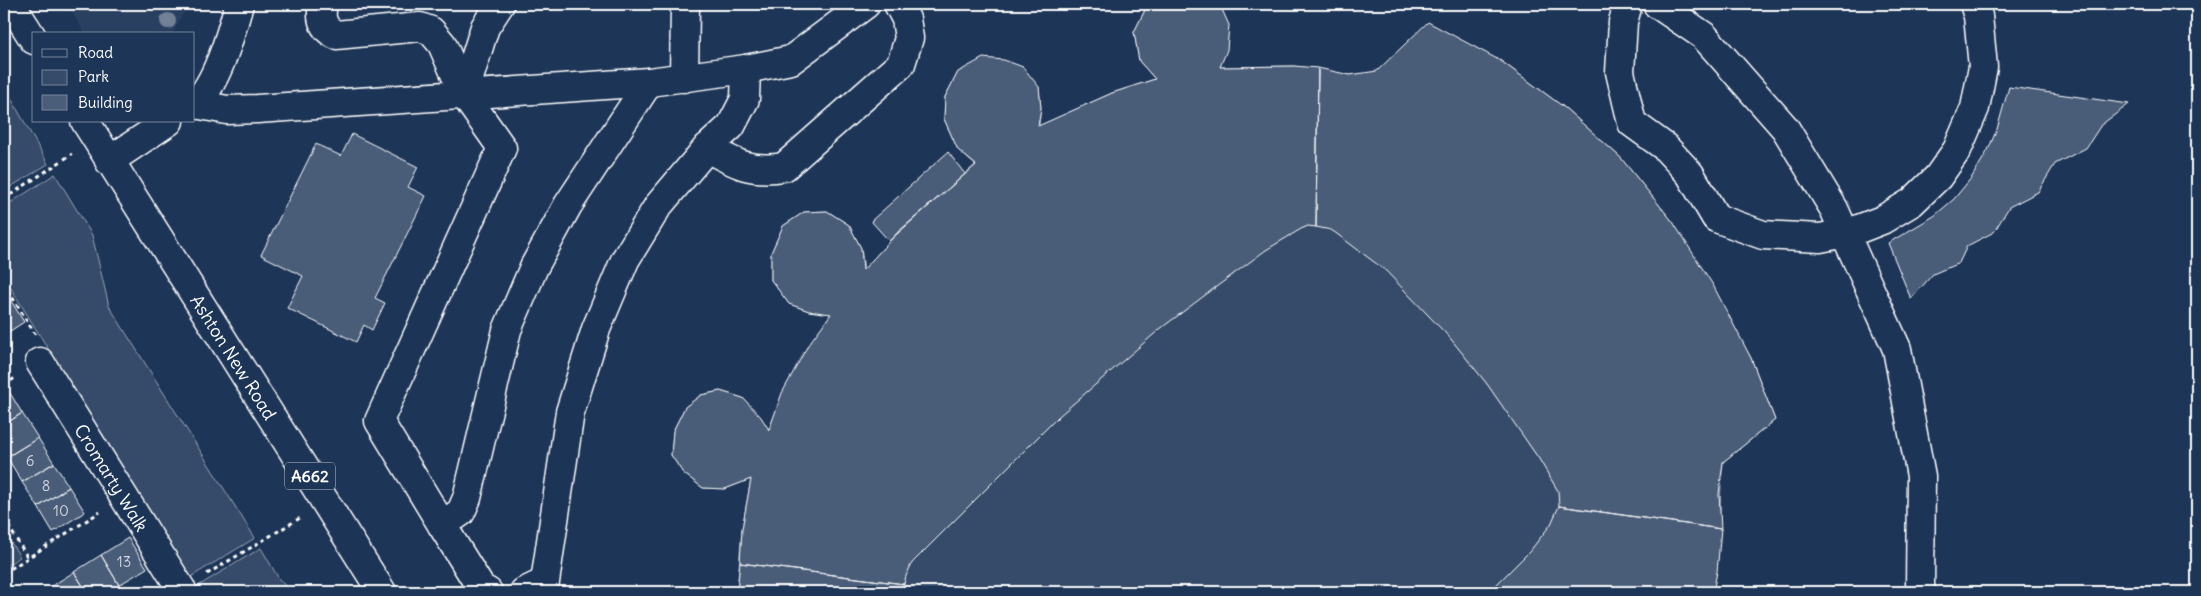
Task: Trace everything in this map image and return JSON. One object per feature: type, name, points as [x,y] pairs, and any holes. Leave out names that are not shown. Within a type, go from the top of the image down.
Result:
[{"type":"street","points":[[11,4],[32,37]]},
{"type":"street","points":[[195,104],[202,97],[226,51],[239,4]]},
{"type":"street","points":[[323,4],[322,22],[328,31],[336,35],[420,27],[431,31],[442,44],[464,94],[502,148],[379,421],[482,588],[488,592]]},
{"type":"street","points":[[464,94],[485,27],[500,4]]},
{"type":"street","points":[[195,105],[227,110],[242,110],[649,82],[746,69],[791,60],[866,4]]},
{"type":"street","points":[[707,148],[748,168],[764,170],[784,167],[901,64],[909,38],[906,19],[898,4]]},
{"type":"street","points":[[1628,4],[1623,22],[1620,72],[1632,123],[1665,147],[1690,174],[1716,218],[1763,235],[1820,238],[1845,234],[1882,220],[1912,202],[1938,177],[1957,150],[1975,108],[1982,67],[1978,16],[1974,4]]},
{"type":"street","points":[[1657,4],[1704,36],[1785,128],[1834,209],[1897,349],[1921,476],[1920,592]]},
{"type":"street","points":[[684,78],[685,6]]},
{"type":"street","points":[[524,592],[545,582],[570,412],[596,329],[625,260],[653,214],[707,148],[730,126],[745,99],[746,69]]},
{"type":"street","points":[[442,525],[460,512],[467,498],[508,330],[534,267],[568,205],[649,82]]},
{"type":"street","name":"Ashton New Road","points":[[86,122],[382,592]]},
{"type":"street","points":[[109,161],[168,122]]},
{"type":"street","name":"Cromarty Walk","points":[[40,362],[182,591]]},
{"type":"path","points":[[4,199],[60,162]]},
{"type":"path","points":[[4,574],[124,497]]},
{"type":"path","points":[[182,591],[327,502]]},
{"type":"path","points":[[4,519],[28,558]]},
{"type":"shaded area","points":[[67,4],[188,4],[173,32],[84,32]]},
{"type":"green space","points":[[1148,4],[1220,5],[1228,36],[1220,67],[1294,66],[1350,75],[1501,61],[1565,108],[1620,157],[1673,222],[1751,358],[1775,420],[1723,462],[1718,560],[1713,592],[737,592],[742,529],[751,479],[725,489],[703,488],[683,473],[671,455],[673,431],[685,407],[701,395],[720,391],[743,398],[769,429],[796,369],[812,341],[831,314],[809,311],[789,304],[771,280],[771,253],[783,226],[804,212],[827,211],[849,225],[861,248],[864,269],[898,232],[975,165],[958,150],[944,119],[945,97],[958,72],[1039,87],[1041,108],[1039,126],[1112,93],[1155,79],[1139,61],[1134,32]]},
{"type":"green space","points":[[4,86],[48,164],[4,191]]},
{"type":"green space","points":[[55,174],[92,235],[109,306],[255,538],[189,578],[4,277],[4,207]]},
{"type":"green space","points":[[4,531],[20,557],[4,567]]},
{"type":"green space","points":[[261,548],[279,579],[291,592],[202,592],[198,586]]},
{"type":"building","points":[[1148,4],[1220,5],[1229,25],[1227,50],[1220,67],[1294,66],[1318,68],[1316,227],[1308,226],[1301,229],[1266,250],[1160,329],[1059,416],[912,563],[904,584],[740,563],[742,529],[751,479],[725,489],[703,488],[683,473],[671,455],[673,431],[685,407],[701,395],[720,391],[743,398],[761,417],[769,430],[782,393],[808,345],[831,314],[809,311],[789,304],[771,280],[771,253],[783,226],[804,212],[827,211],[849,225],[861,248],[863,270],[898,232],[976,165],[958,150],[944,119],[945,97],[958,72],[983,58],[1004,60],[1023,67],[1039,87],[1041,108],[1038,126],[1112,93],[1155,79],[1139,61],[1134,32]]},
{"type":"building","points":[[1428,22],[1501,61],[1565,108],[1620,157],[1673,222],[1713,285],[1751,358],[1775,420],[1723,462],[1719,494],[1721,529],[1559,506],[1558,491],[1539,459],[1487,384],[1450,338],[1386,271],[1331,230],[1316,227],[1318,68],[1350,75],[1377,71]]},
{"type":"building","points":[[2009,87],[2129,104],[2101,125],[2086,148],[2055,164],[2038,192],[2009,207],[1994,232],[1967,246],[1959,263],[1933,274],[1911,299],[1888,243],[1934,216],[1954,199],[1972,177],[1988,150],[1997,129]]},
{"type":"building","points":[[352,134],[418,167],[408,187],[426,196],[375,298],[385,303],[372,330],[364,325],[356,342],[287,308],[303,276],[261,255],[316,144],[341,156]]},
{"type":"building","points":[[948,152],[965,174],[889,241],[871,221]]},
{"type":"building","points":[[4,292],[24,322],[4,335]]},
{"type":"building","points":[[7,388],[22,413],[4,425],[4,390]]},
{"type":"building","points":[[22,413],[38,438],[7,457],[4,453],[4,425]]},
{"type":"building","points":[[38,438],[54,463],[22,482],[7,457]]},
{"type":"building","points":[[54,463],[69,487],[38,507],[22,482]]},
{"type":"building","points":[[69,487],[85,512],[53,532],[38,507]]},
{"type":"building","points":[[1559,506],[1721,529],[1713,592],[1489,592],[1530,551],[1551,524]]},
{"type":"building","points":[[128,538],[147,568],[119,585],[101,555]]},
{"type":"building","points":[[101,555],[119,585],[107,592],[87,592],[74,572]]},
{"type":"building","points":[[740,563],[904,584],[903,592],[737,592]]},
{"type":"building","points":[[74,572],[87,592],[49,592],[47,589]]}]
